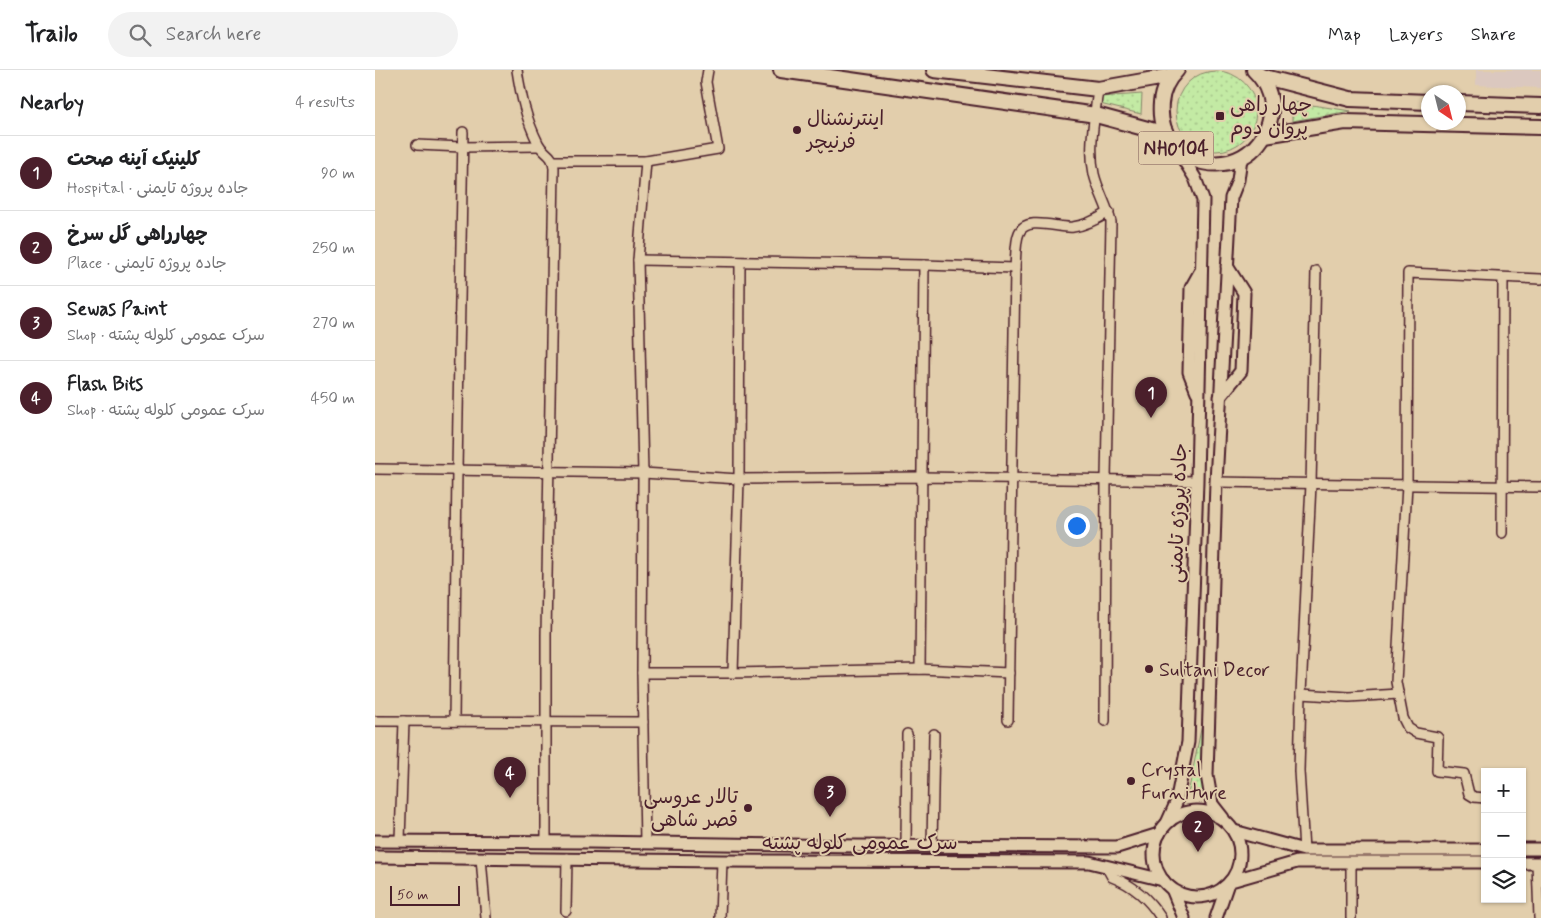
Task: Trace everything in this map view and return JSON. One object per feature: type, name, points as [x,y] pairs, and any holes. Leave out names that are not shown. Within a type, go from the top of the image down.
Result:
[{"type":"highway","name":"NH0104","points":[[781,70],[1095,116],[1166,134]]},
{"type":"highway","name":"NH0104","points":[[934,70],[1098,89],[1174,73]]},
{"type":"highway","name":"NH0104","points":[[1174,73],[1162,94],[1160,114],[1166,134],[1176,148],[1195,161],[1219,164],[1241,158],[1255,148],[1265,135]]},
{"type":"highway","points":[[1258,73],[1350,99],[1421,102]]},
{"type":"highway","points":[[1258,73],[1270,95],[1271,115],[1265,135],[1345,122],[1541,127]]},
{"type":"highway","points":[[1466,103],[1541,106]]},
{"type":"main road","name":"جاده پروژه تایمنی","points":[[1167,823],[1175,803],[1188,742],[1197,481],[1203,200],[1195,178],[1176,148]]},
{"type":"main road","name":"جاده پروژه تایمنی","points":[[1223,818],[1212,804],[1207,775],[1216,482],[1227,266],[1231,198],[1238,180],[1241,158]]},
{"type":"main road","points":[[1220,397],[1241,370],[1244,293],[1227,266]]},
{"type":"main road","points":[[1216,918],[1229,883],[1238,870],[1241,857],[1239,843],[1234,831],[1223,818],[1209,812],[1194,811],[1179,815],[1167,823],[1159,834],[1155,845],[1154,858],[1157,870],[1163,880],[1172,889],[1185,895],[1200,897],[1214,894],[1229,883],[1297,862],[1481,862]]},
{"type":"main road","points":[[1234,831],[1304,850],[1481,850]]},
{"type":"main road","name":"سرک عمومی کلوله پشته","points":[[375,841],[1117,847],[1159,834]]},
{"type":"main road","points":[[1526,850],[1541,849]]},
{"type":"main road","name":"سرک عمومی کلوله پشته","points":[[375,857],[722,861],[1089,862],[1163,880]]},
{"type":"main road","points":[[1526,862],[1539,863]]},
{"type":"main road","points":[[1172,889],[1184,918]]},
{"type":"street","points":[[517,70],[521,101],[526,117],[539,146],[554,161],[546,635],[546,841]]},
{"type":"street","points":[[554,161],[646,161],[718,149],[705,82],[708,70]]},
{"type":"street","points":[[1098,89],[1091,152],[1098,189],[1109,212],[1111,222],[1106,480],[1105,721]]},
{"type":"street","points":[[454,721],[463,132]]},
{"type":"street","points":[[417,145],[462,147],[539,146]]},
{"type":"street","points":[[645,843],[642,673],[643,473],[639,260],[646,161]]},
{"type":"street","points":[[1008,720],[1015,268],[1019,233],[1025,227],[1039,223],[1073,228],[1095,221],[1109,212]]},
{"type":"street","points":[[639,260],[1015,268]]},
{"type":"street","points":[[733,673],[739,479],[740,262]]},
{"type":"street","points":[[920,669],[924,265]]},
{"type":"street","points":[[1304,850],[1299,771],[1311,484],[1317,271]]},
{"type":"street","points":[[1481,798],[1469,794],[1464,774],[1437,771],[1438,738],[1416,733],[1407,728],[1403,718],[1396,682],[1407,485],[1408,274],[1541,279]]},
{"type":"street","points":[[1501,533],[1503,487],[1503,278]]},
{"type":"street","points":[[375,469],[643,473],[739,479],[921,477],[1197,481]]},
{"type":"street","points":[[1216,482],[1541,487]]},
{"type":"street","points":[[642,673],[920,669],[1009,673]]},
{"type":"street","points":[[1301,694],[1349,697],[1399,694]]},
{"type":"street","points":[[375,721],[643,722]]},
{"type":"street","points":[[400,840],[404,721]]},
{"type":"street","points":[[905,846],[907,734]]},
{"type":"street","points":[[932,846],[934,734]]},
{"type":"street","points":[[481,858],[485,918]]},
{"type":"street","points":[[566,911],[567,858]]},
{"type":"street","points":[[720,918],[722,861]]},
{"type":"street","points":[[1351,862],[1351,918]]},
{"type":"street","points":[[1539,863],[1539,918]]},
{"type":"street","points":[[1106,866],[1112,877],[1125,882],[1140,893],[1161,918]]},
{"type":"shaded area","points":[[1476,70],[1541,70],[1541,88],[1476,85]]},
{"type":"green space","points":[[1216,71],[1231,74],[1244,83],[1253,96],[1256,111],[1253,126],[1244,139],[1231,148],[1216,151],[1201,148],[1188,139],[1179,126],[1176,111],[1179,96],[1188,83],[1201,74]]},
{"type":"green space","points":[[1142,94],[1141,114],[1100,104],[1100,97]]},
{"type":"green space","points":[[1292,102],[1351,111],[1292,121]]},
{"type":"green space","points":[[1202,724],[1205,795],[1188,794]]},
{"type":"place","name":"چهار راهی پروان دوم","points":[[1220,116]]},
{"type":"place","name":"اینترنشنال فرنیچر","points":[[797,130]]},
{"type":"place","name":"کلینیک آینه صحت","points":[[1151,418]]},
{"type":"place","name":"Sultani Decor","points":[[1149,669]]},
{"type":"place","name":"Crystal Furniture","points":[[1131,781]]},
{"type":"place","name":"Flash Bits","points":[[510,798]]},
{"type":"place","name":"تالار عروسی قصر شاهی","points":[[748,808]]},
{"type":"place","name":"Sewas Paint","points":[[830,817]]},
{"type":"place","name":"چهارراهی گل سرخ","points":[[1198,852]]}]
